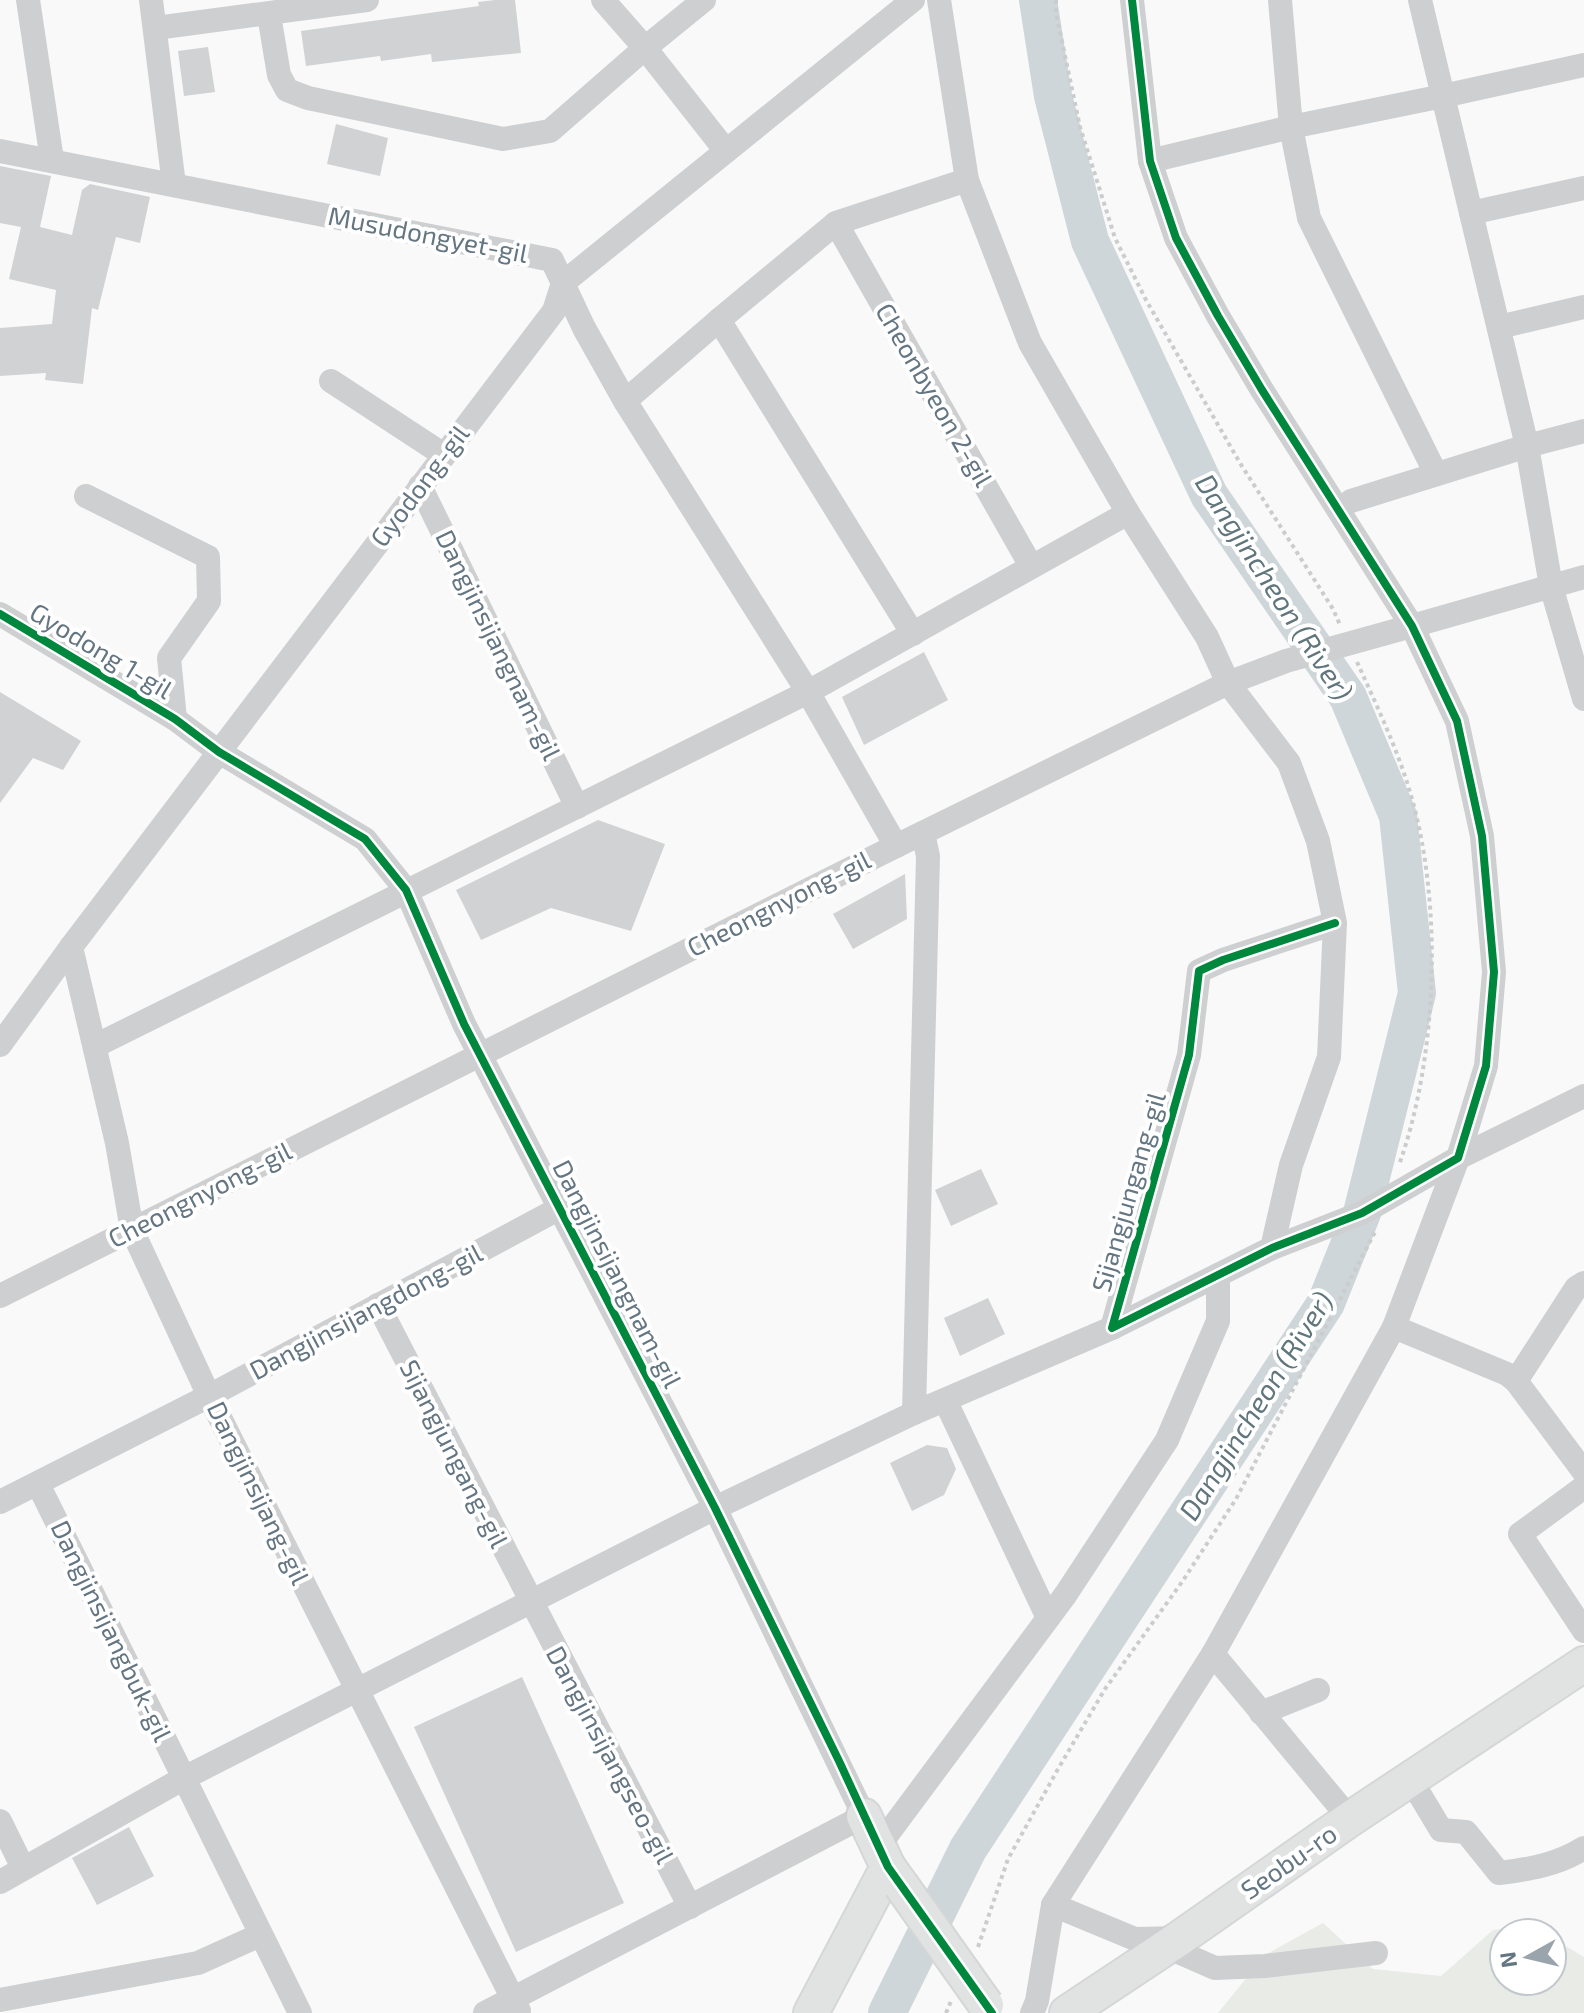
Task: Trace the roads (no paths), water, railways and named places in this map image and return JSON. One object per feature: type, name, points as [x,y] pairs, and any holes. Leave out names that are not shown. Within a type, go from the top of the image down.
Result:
[{"type":"main road","name":"Seobu-ro","points":[[1067,2013],[1174,1943],[1350,1819],[1584,1664]]},
{"type":"main road","name":"Dangjinsijangnam-gil","points":[[864,1816],[889,1866],[989,2009]]},
{"type":"main road","points":[[811,2013],[889,1866]]},
{"type":"street","points":[[28,0],[52,160]]},
{"type":"street","points":[[151,0],[174,185]]},
{"type":"street","points":[[156,28],[367,0]]},
{"type":"street","points":[[603,0],[726,151]]},
{"type":"street","points":[[269,15],[279,75],[287,90],[308,98],[503,139],[550,131],[704,0]]},
{"type":"street","name":"Gyodong-gil","points":[[0,1045],[554,311],[563,283],[913,0]]},
{"type":"street","points":[[939,0],[967,180],[1030,343],[1128,513],[1207,637],[1228,683],[1289,763],[1318,841],[1335,923],[1329,1057],[1291,1165],[1272,1248]]},
{"type":"street","points":[[1032,2013],[1037,2001],[1053,1905],[1213,1654],[1394,1327],[1458,1158],[1486,1066],[1494,972],[1482,836],[1457,721],[1412,626],[1218,316],[1176,238],[1150,161],[1132,0]]},
{"type":"street","points":[[1280,0],[1291,127],[1309,218],[1436,474]]},
{"type":"street","points":[[1420,0],[1527,446],[1551,586],[1584,699]]},
{"type":"street","points":[[1150,161],[1291,127],[1584,65]]},
{"type":"street","name":"Musudongyet-gil","points":[[0,151],[552,260],[625,401],[808,692],[896,846]]},
{"type":"street","points":[[625,401],[836,223],[967,180]]},
{"type":"street","points":[[1471,213],[1584,188]]},
{"type":"street","name":"Cheonbyeon 2-gil","points":[[836,223],[1031,566]]},
{"type":"street","points":[[1499,327],[1584,307]]},
{"type":"street","points":[[719,320],[913,634]]},
{"type":"street","points":[[331,381],[444,455]]},
{"type":"street","points":[[1351,501],[1584,431]]},
{"type":"street","name":"Dangjinsijangnam-gil","points":[[420,486],[577,807]]},
{"type":"street","points":[[86,496],[208,557],[209,601],[169,658],[175,719]]},
{"type":"street","points":[[95,1046],[808,692],[1128,513]]},
{"type":"street","name":"Cheongnyong-gil","points":[[0,1296],[481,1053],[1228,683],[1286,661],[1584,577]]},
{"type":"street","name":"Gyodong 1-gil","points":[[0,614],[175,719],[219,752]]},
{"type":"street","name":"Dangjinsijangnam-gil","points":[[219,752],[365,839],[406,890],[464,1024],[715,1508],[864,1816]]},
{"type":"street","points":[[914,1413],[928,856],[923,833]]},
{"type":"street","name":"Sijangjungang-gil","points":[[1112,1328],[1189,1055],[1199,971],[1335,923]]},
{"type":"street","name":"Dangjinsijang-gil","points":[[71,947],[117,1143],[132,1230],[209,1396],[516,2006]]},
{"type":"street","name":"Sijangjungang-gil","points":[[355,1689],[715,1508],[914,1413],[1112,1328],[1272,1248],[1362,1213],[1458,1158],[1584,1096]]},
{"type":"street","name":"Dangjinsijangdong-gil","points":[[0,1502],[209,1396],[560,1208]]},
{"type":"street","points":[[889,1866],[1167,1440],[1218,1321],[1218,1275]]},
{"type":"street","points":[[1516,1381],[1576,1288],[1584,1283]]},
{"type":"street","name":"Sijangjungang-gil","points":[[378,1305],[530,1602]]},
{"type":"street","points":[[1394,1327],[1516,1381],[1584,1472]]},
{"type":"street","points":[[945,1400],[1048,1618]]},
{"type":"street","name":"Dangjinsijangbuk-gil","points":[[38,1484],[300,2013]]},
{"type":"street","points":[[1584,1487],[1520,1534],[1584,1631]]},
{"type":"street","name":"Dangjinsijangseo-gil","points":[[530,1602],[690,1907]]},
{"type":"street","points":[[1213,1654],[1350,1819]]},
{"type":"street","points":[[0,1882],[184,1778],[355,1689]]},
{"type":"street","points":[[1261,1713],[1318,1690]]},
{"type":"street","points":[[1411,1780],[1441,1830],[1466,1832],[1499,1873],[1537,1869],[1584,1848]]},
{"type":"street","points":[[485,2013],[516,2006],[690,1907],[864,1816]]},
{"type":"street","points":[[0,1821],[23,1868]]},
{"type":"street","points":[[1053,1905],[1135,1939],[1174,1943],[1215,1968],[1265,1966],[1376,1953]]},
{"type":"street","points":[[0,2000],[198,1963],[260,1935]]},
{"type":"waterway","name":"Dangjincheon (River)","points":[[887,2013],[968,1849],[1326,1303],[1362,1213],[1417,993],[1398,816],[1348,697],[1209,495],[1090,241],[1053,96],[1038,0]]}]
